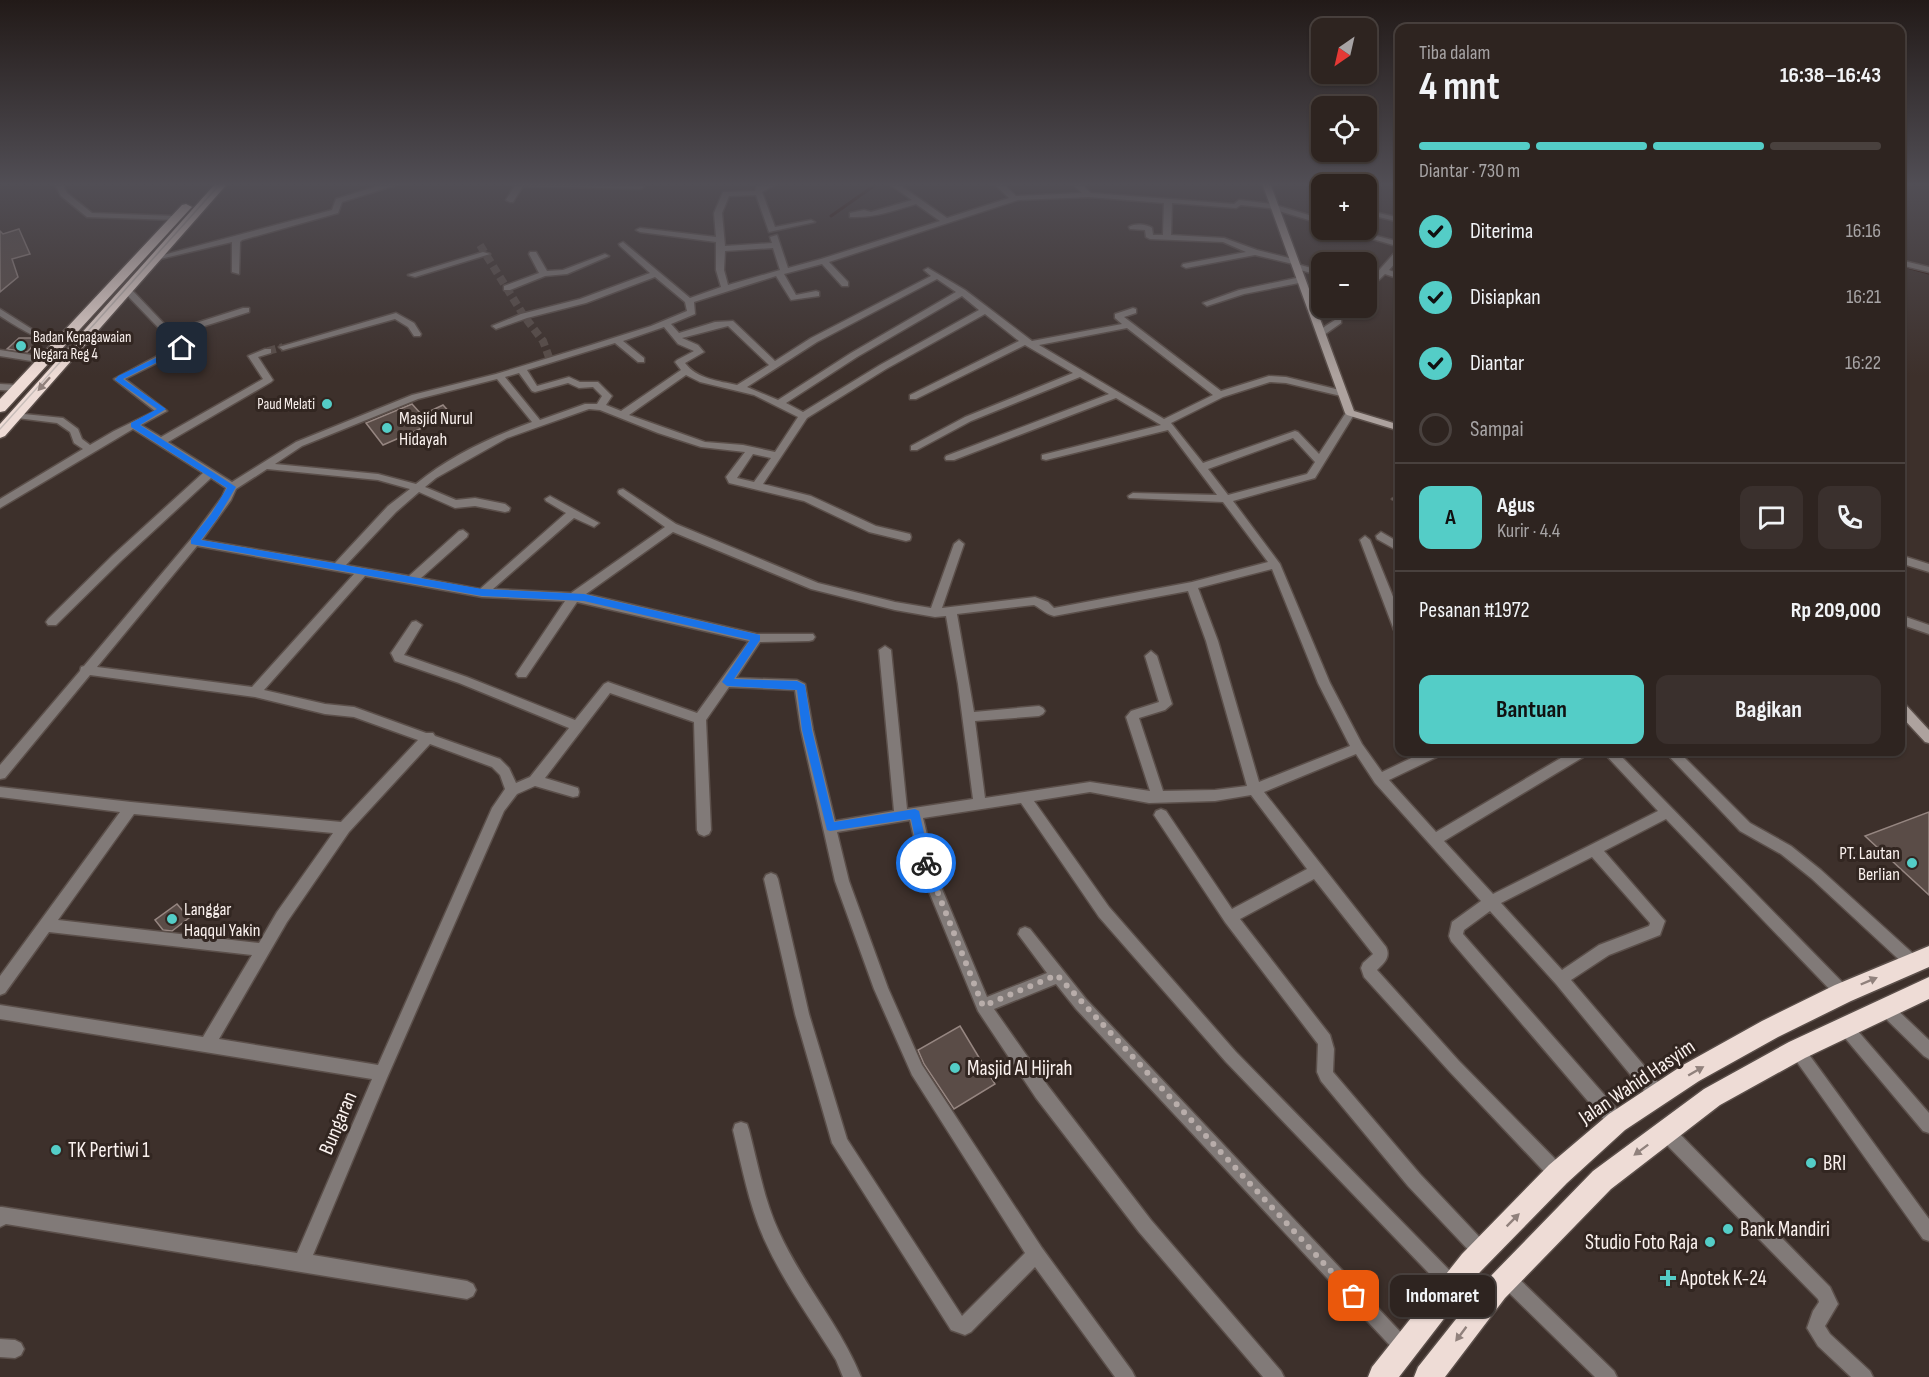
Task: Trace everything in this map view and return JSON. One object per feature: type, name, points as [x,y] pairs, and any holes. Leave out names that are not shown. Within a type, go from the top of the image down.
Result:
[{"type":"highway","points":[[0,408],[148,247]]},
{"type":"highway","points":[[0,433],[165,247]]},
{"type":"highway","points":[[81,319],[103,320]]},
{"type":"highway","name":"Jalan Wahid Hasyim","points":[[1382,1377],[1403,1347],[1482,1252],[1558,1174],[1617,1122],[1730,1051],[1843,993],[1921,959]]},
{"type":"highway","points":[[1428,1377],[1506,1278],[1602,1180],[1712,1097],[1797,1050],[1929,988]]},
{"type":"street","points":[[156,258],[201,247]]},
{"type":"street","points":[[236,247],[237,272]]},
{"type":"street","points":[[0,774],[85,670],[195,542],[232,487],[312,438],[415,397],[499,376],[617,340],[693,312],[689,301],[627,247]]},
{"type":"street","points":[[725,288],[720,270],[721,249],[745,247]]},
{"type":"street","points":[[777,247],[782,272],[794,298],[816,294]]},
{"type":"street","points":[[689,301],[725,288],[824,261],[864,247]]},
{"type":"street","points":[[1242,247],[1311,270]]},
{"type":"street","points":[[1289,247],[1350,413],[1395,426]]},
{"type":"street","points":[[1186,266],[1254,252]]},
{"type":"street","points":[[412,275],[486,254]]},
{"type":"street","points":[[532,254],[544,274]]},
{"type":"street","points":[[507,288],[544,274],[564,272],[605,256]]},
{"type":"street","points":[[1377,278],[1395,258]]},
{"type":"street","points":[[824,261],[845,284]]},
{"type":"street","points":[[1905,263],[1929,270]]},
{"type":"street","points":[[928,270],[962,292],[1029,342],[1079,374],[1167,424],[1275,564],[1324,683],[1358,748],[1380,779],[1561,979],[1658,1095]]},
{"type":"street","points":[[1384,271],[1395,275]]},
{"type":"street","points":[[496,326],[524,316],[583,301],[656,274]]},
{"type":"street","points":[[739,388],[814,339],[937,276]]},
{"type":"street","points":[[1207,303],[1242,292],[1301,280]]},
{"type":"street","points":[[0,504],[90,448],[162,409],[119,379],[182,347],[128,291]]},
{"type":"street","points":[[778,404],[854,355],[962,292]]},
{"type":"street","points":[[171,334],[246,310]]},
{"type":"street","points":[[757,486],[804,416],[883,367],[985,310]]},
{"type":"street","points":[[1133,311],[1118,316],[1220,394]]},
{"type":"street","points":[[0,312],[36,335],[63,339]]},
{"type":"street","points":[[283,347],[396,316],[411,325],[417,334]]},
{"type":"street","points":[[1321,333],[1338,321]]},
{"type":"street","points":[[666,323],[676,337],[700,352],[680,362],[687,370],[706,381],[758,394],[804,416]]},
{"type":"street","points":[[676,337],[715,325],[730,323],[774,365]]},
{"type":"street","points":[[913,397],[1029,342],[1129,325]]},
{"type":"street","points":[[617,340],[640,360]]},
{"type":"street","points":[[160,442],[268,380],[253,356],[268,351]]},
{"type":"street","points":[[0,354],[44,360]]},
{"type":"street","points":[[521,369],[535,389],[569,380],[579,385],[595,384],[607,396],[600,406]]},
{"type":"street","points":[[622,415],[687,370]]},
{"type":"street","points":[[914,448],[968,419],[1079,374]]},
{"type":"street","points":[[499,376],[538,423]]},
{"type":"street","points":[[1046,458],[1167,424],[1220,394],[1269,379],[1286,380],[1341,393]]},
{"type":"street","points":[[0,387],[19,388]]},
{"type":"street","points":[[950,458],[1116,395]]},
{"type":"street","points":[[339,566],[392,509],[416,487],[487,444],[588,406],[600,406],[661,431],[704,445],[751,450],[777,456]]},
{"type":"street","points":[[1133,496],[1227,499],[1311,476],[1350,413]]},
{"type":"street","points":[[17,415],[60,420],[75,430],[77,441],[90,448]]},
{"type":"street","points":[[134,425],[232,487]]},
{"type":"street","points":[[1202,467],[1296,434],[1321,462]]},
{"type":"street","points":[[751,450],[730,477],[733,481],[807,498],[873,529],[906,537]]},
{"type":"street","points":[[265,466],[378,477],[416,487],[455,504],[475,502],[505,508]]},
{"type":"street","points":[[52,622],[117,558],[210,473]]},
{"type":"street","points":[[623,492],[672,527],[814,586],[895,606],[935,613],[1035,601],[1044,604],[1049,611],[1054,612],[1192,586],[1275,564]]},
{"type":"street","points":[[550,499],[594,523]]},
{"type":"street","points":[[482,593],[573,513]]},
{"type":"street","points":[[522,674],[574,597],[672,527]]},
{"type":"street","points":[[412,580],[463,534]]},
{"type":"street","points":[[1381,536],[1395,545]]},
{"type":"street","points":[[1365,540],[1395,617]]},
{"type":"street","points":[[195,542],[482,593],[574,597],[757,638],[809,637]]},
{"type":"street","points":[[935,613],[959,544]]},
{"type":"street","points":[[1905,561],[1929,568]]},
{"type":"street","points":[[255,692],[363,571]]},
{"type":"street","points":[[1192,586],[1212,641],[1254,789],[1380,952],[1380,957],[1368,968],[1369,972],[1454,1066],[1558,1174]]},
{"type":"street","points":[[951,610],[964,684],[980,805]]},
{"type":"street","points":[[1905,621],[1929,630]]},
{"type":"street","points":[[416,625],[397,653],[399,658],[477,685],[577,726]]},
{"type":"street","points":[[704,830],[700,719],[757,638]]},
{"type":"street","points":[[885,650],[908,814],[930,877],[983,1006],[1042,1092],[1145,1226],[1275,1377]]},
{"type":"street","points":[[1151,656],[1166,704],[1132,717],[1158,795]]},
{"type":"street","points":[[85,670],[255,692],[325,709],[365,715],[429,737],[504,768],[512,790]]},
{"type":"street","points":[[727,682],[801,687],[809,740],[842,881],[881,989],[917,1070],[1036,1254],[1126,1377]]},
{"type":"street","points":[[382,1073],[499,808],[512,790],[536,781],[608,687],[700,719]]},
{"type":"street","points":[[967,717],[1039,711]]},
{"type":"street","points":[[1905,712],[1929,738]]},
{"type":"street","points":[[207,1045],[282,917],[344,828],[429,737]]},
{"type":"street","points":[[830,827],[1100,786],[1148,797],[1158,795],[1208,797],[1254,789],[1358,748]]},
{"type":"street","points":[[1380,779],[1427,756]]},
{"type":"street","points":[[1434,840],[1574,756]]},
{"type":"street","points":[[1613,756],[1843,993]]},
{"type":"street","points":[[1675,756],[1745,827],[1786,850],[1921,959]]},
{"type":"street","points":[[536,781],[573,792]]},
{"type":"street","points":[[0,792],[131,808],[344,828]]},
{"type":"street","points":[[1026,798],[1104,912],[1223,1048],[1453,1286]]},
{"type":"street","points":[[0,988],[131,808]]},
{"type":"street","points":[[1617,1122],[1456,936],[1455,930],[1492,901],[1595,851],[1668,812]]},
{"type":"street","points":[[1161,815],[1230,917],[1325,1040],[1328,1046],[1323,1070],[1326,1076],[1414,1180],[1482,1252]]},
{"type":"street","points":[[1561,979],[1604,951],[1658,927],[1658,921],[1595,851]]},
{"type":"street","points":[[1230,917],[1316,872]]},
{"type":"street","points":[[771,879],[802,1014],[840,1143],[957,1324],[965,1326],[1036,1254]]},
{"type":"street","points":[[46,925],[263,950]]},
{"type":"street","points":[[1025,934],[1057,975],[1403,1347]]},
{"type":"street","points":[[983,1006],[1057,975]]},
{"type":"street","points":[[1885,1008],[1929,1051]]},
{"type":"street","name":"Bungaran","points":[[0,1012],[382,1073],[302,1262]]},
{"type":"street","points":[[1845,1027],[1929,1125]]},
{"type":"street","points":[[1797,1050],[1929,1233]]},
{"type":"street","points":[[741,1130],[761,1208],[771,1234],[784,1261],[842,1354],[852,1377]]},
{"type":"street","points":[[1666,1132],[1824,1293],[1829,1304],[1819,1317],[1816,1328],[1824,1340],[1864,1377]]},
{"type":"street","points":[[1,1216],[467,1290]]},
{"type":"street","points":[[1506,1278],[1608,1377]]},
{"type":"building","points":[[0,247],[27,247],[30,254],[12,259],[18,277],[0,292]]},
{"type":"building","name":"Badan Kepagawaian Negara Reg 4","points":[[19,338],[39,340],[27,352],[7,349]]},
{"type":"building","points":[[412,404],[422,415],[443,405],[452,415],[383,445],[366,423]]},
{"type":"building","name":"PT. Lautan Berlian","points":[[1929,812],[1929,895],[1865,836]]},
{"type":"building","name":"Langgar Haqqul Yakin","points":[[177,904],[189,918],[172,931],[163,930],[155,920]]},
{"type":"building","name":"Masjid Al Hijrah","points":[[960,1026],[995,1084],[954,1109],[924,1064],[918,1050]]},
{"type":"waterway","points":[[1905,266],[1929,273]]},
{"type":"tunnel","points":[[481,247],[524,316],[543,341],[550,360]]},
{"type":"tunnel","points":[[268,351],[283,347]]},
{"type":"tram line","points":[[0,429],[163,247]]},
{"type":"way so far","points":[[926,863],[983,1006],[1057,975],[1081,1004],[1354,1296]]},
{"type":"place","name":"Badan Kepagawaian Negara Reg 4","points":[[21,346]]},
{"type":"place","name":"Paud Melati","points":[[327,404]]},
{"type":"place","name":"Masjid Nurul Hidayah","points":[[387,428]]},
{"type":"place","name":"PT. Lautan Berlian","points":[[1912,863]]},
{"type":"place","name":"Langgar Haqqul Yakin","points":[[172,919]]},
{"type":"place","name":"Masjid Al Hijrah","points":[[955,1068]]},
{"type":"place","name":"TK Pertiwi 1","points":[[56,1150]]},
{"type":"place","name":"BRI","points":[[1811,1163]]},
{"type":"place","name":"Bank Mandiri","points":[[1728,1229]]},
{"type":"place","name":"Studio Foto Raja","points":[[1710,1242]]},
{"type":"place","name":"Apotek K-24","points":[[1668,1278]]},
{"type":"place","name":"Indomaret","points":[[1354,1296]]},
{"type":"route","points":[[182,348],[120,377],[119,380],[162,409],[161,412],[134,425],[232,487],[227,498],[195,542],[482,593],[584,598],[757,638],[727,682],[801,687],[805,699],[807,730],[830,827],[915,814],[926,863]]}]
